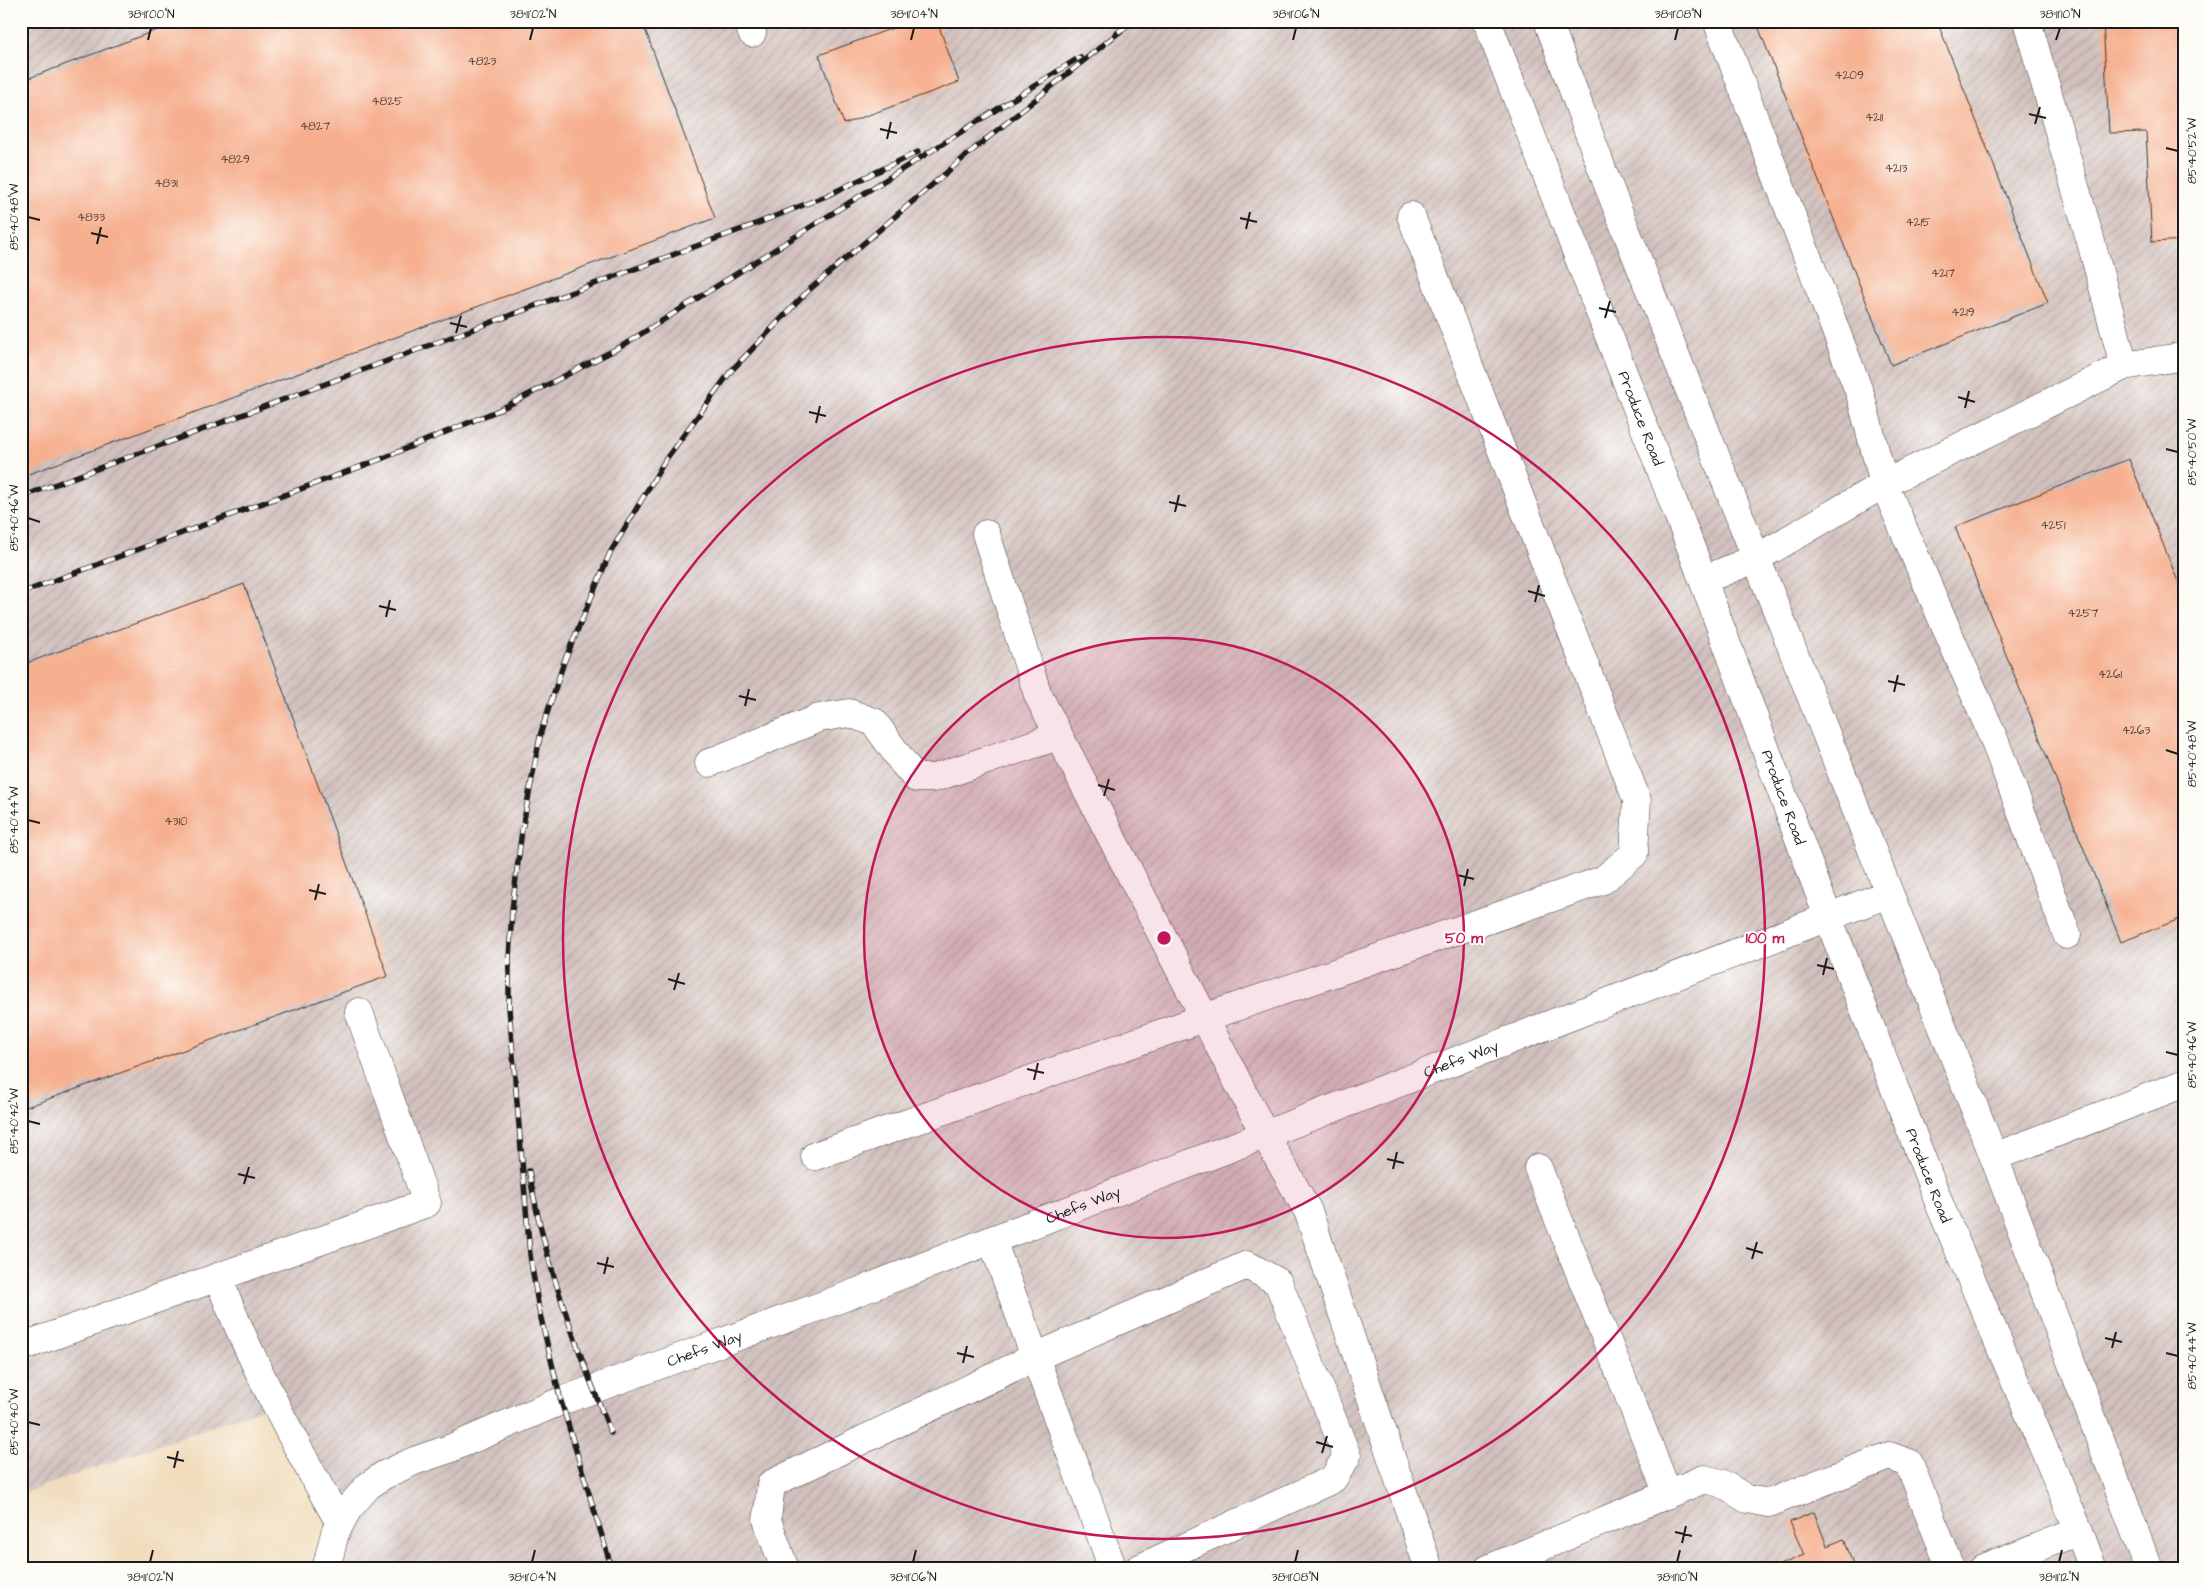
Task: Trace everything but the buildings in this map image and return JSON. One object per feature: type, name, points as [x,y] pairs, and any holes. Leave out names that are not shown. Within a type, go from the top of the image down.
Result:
[{"type":"street","name":"Produce Road","points":[[1487,21],[1703,580],[1828,917],[1941,1208],[2079,1531],[2093,1569]]},
{"type":"street","points":[[1548,21],[1606,180],[1994,1157],[2149,1569]]},
{"type":"street","points":[[1717,21],[1860,394],[1884,484],[1994,740],[2067,935]]},
{"type":"street","points":[[2028,21],[2124,366]]},
{"type":"street","points":[[815,1156],[1204,1018],[1603,880],[1634,854],[1637,800],[1411,216]]},
{"type":"street","points":[[1703,580],[1757,558],[1884,484],[2124,366],[2185,356]]},
{"type":"street","points":[[986,534],[1038,695],[1264,1135],[1308,1211],[1429,1569]]},
{"type":"street","points":[[710,762],[819,718],[849,713],[874,722],[916,778],[934,778],[1058,736]]},
{"type":"street","name":"Chefs Way","points":[[326,1569],[335,1533],[348,1508],[368,1486],[384,1475],[414,1460],[449,1449],[561,1401],[821,1306],[1888,894]]},
{"type":"street","points":[[21,1347],[427,1203],[359,1012]]},
{"type":"street","points":[[1994,1157],[2184,1086]]},
{"type":"street","points":[[1538,1168],[1668,1494]]},
{"type":"street","points":[[992,1240],[1112,1569]]},
{"type":"street","points":[[785,1569],[767,1520],[771,1484],[1035,1357],[1247,1265],[1278,1282],[1347,1456],[1333,1479],[1138,1569]]},
{"type":"street","points":[[218,1277],[239,1332],[300,1455],[340,1523]]},
{"type":"street","points":[[1488,1569],[1704,1479],[1721,1483],[1747,1500],[1769,1503],[1889,1456],[1909,1463],[1952,1569]]},
{"type":"street","points":[[1982,1569],[2079,1531]]},
{"type":"shaded area","points":[[21,21],[2185,21],[2185,1569],[344,1569],[277,1403],[21,1494]]},
{"type":"railway","points":[[1118,32],[1134,21]]},
{"type":"railway","points":[[612,1569],[561,1401],[539,1310],[530,1255],[509,1008],[509,958],[512,910],[522,830],[541,732],[564,662],[610,553],[666,459],[731,371],[809,290],[974,149],[1123,29]]},
{"type":"railway","points":[[21,593],[381,459],[499,410],[622,346],[1080,57]]},
{"type":"railway","points":[[21,497],[753,225],[826,196],[918,152]]},
{"type":"railway","points":[[529,1171],[543,1239],[563,1305],[611,1433]]}]
